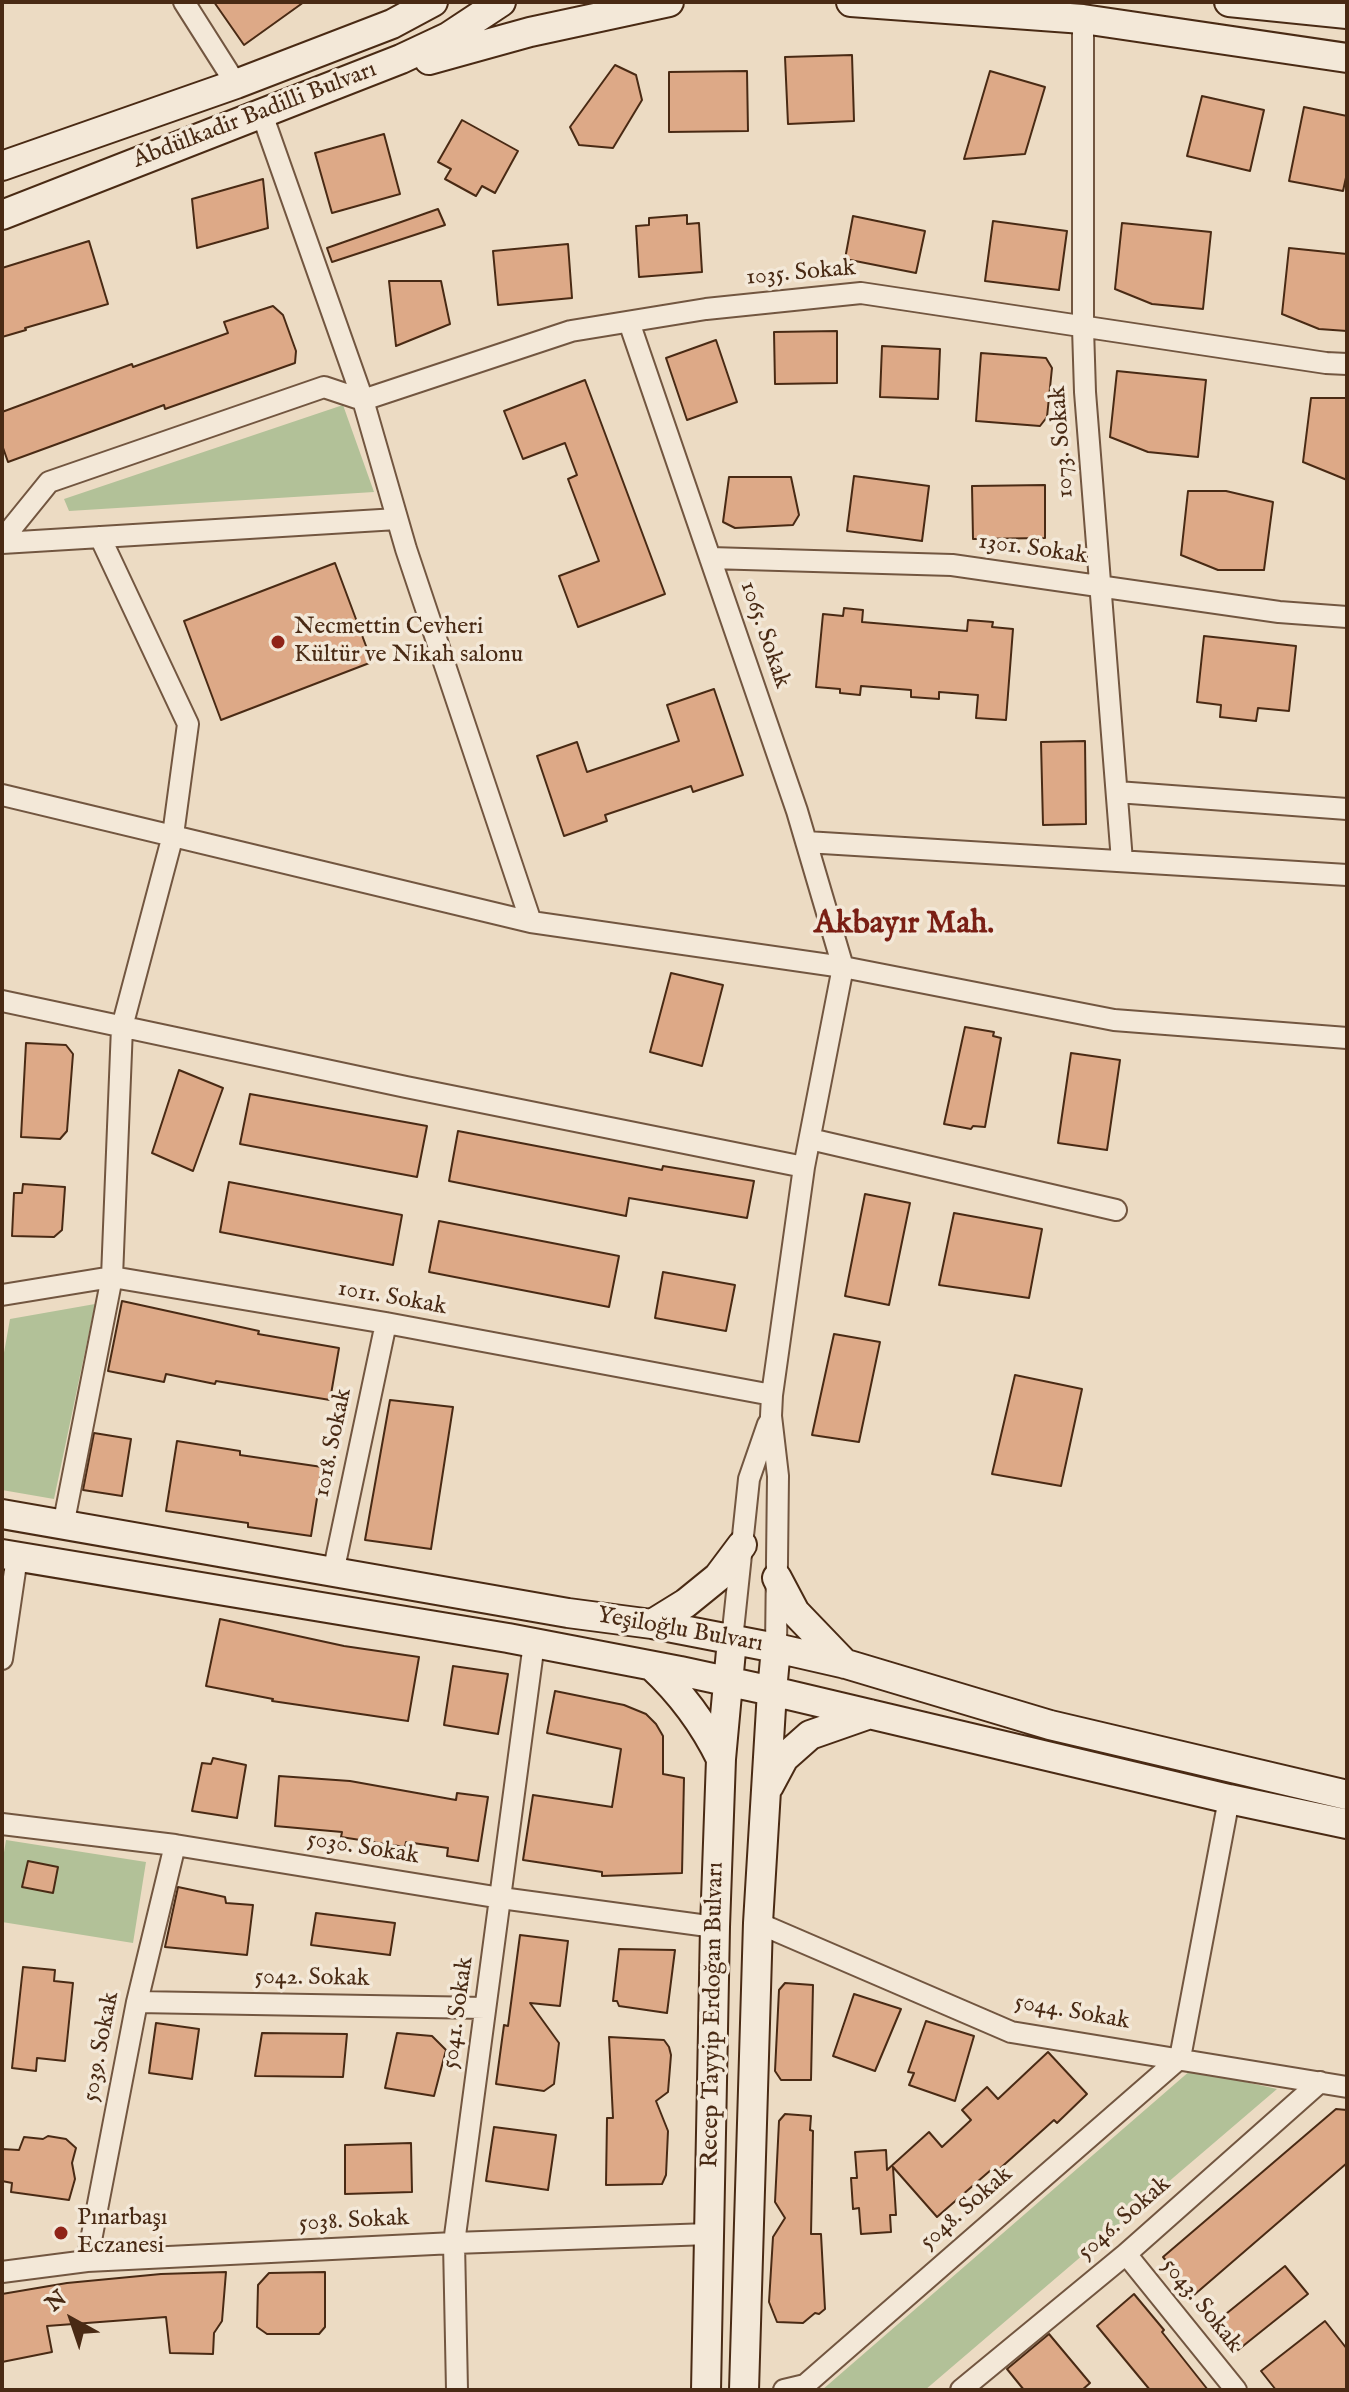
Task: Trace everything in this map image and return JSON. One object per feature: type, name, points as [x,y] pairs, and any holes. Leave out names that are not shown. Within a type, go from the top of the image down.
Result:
[{"type":"main road","name":"Abdülkadir Badilli Bulvarı","points":[[2,166],[236,84],[392,24],[433,2]]},
{"type":"main road","name":"Abdülkadir Badilli Bulvarı","points":[[2,215],[401,59],[448,37],[501,2]]},
{"type":"main road","points":[[316,93],[530,32],[669,2]]},
{"type":"main road","points":[[851,2],[1083,19],[1347,58]]},
{"type":"main road","points":[[1229,2],[1347,14]]},
{"type":"main road","name":"Yeşiloğlu Bulvarı","points":[[2,1514],[568,1613],[652,1624],[776,1648],[846,1664],[1050,1725],[1347,1795]]},
{"type":"main road","points":[[652,1624],[686,1603],[718,1577],[742,1545]]},
{"type":"main road","name":"Yeşiloğlu Bulvarı","points":[[9,1556],[534,1643],[652,1666],[1347,1824]]},
{"type":"main road","points":[[777,1578],[795,1612],[846,1664]]},
{"type":"main road","name":"Recep Tayyip Erdoğan Bulvarı","points":[[706,2390],[715,1927],[721,1759],[732,1640]]},
{"type":"main road","name":"Recep Tayyip Erdoğan Bulvarı","points":[[744,2390],[758,1923],[776,1648]]},
{"type":"main road","points":[[652,1666],[692,1709],[721,1759]]},
{"type":"main road","points":[[766,1790],[784,1758],[810,1735],[870,1714]]},
{"type":"street","points":[[184,2],[236,84]]},
{"type":"street","name":"1073. Sokak","points":[[1083,19],[1085,392],[1122,861]]},
{"type":"street","points":[[262,114],[363,400],[397,519],[531,922]]},
{"type":"street","name":"1035. Sokak","points":[[363,400],[571,331],[706,309],[861,293],[1083,328],[1347,364]]},
{"type":"street","name":"1065. Sokak","points":[[629,322],[806,842],[843,967]]},
{"type":"street","points":[[2,541],[49,482],[324,387],[363,400]]},
{"type":"street","points":[[2,541],[397,519]]},
{"type":"street","points":[[63,1526],[112,1277],[122,1027],[173,835],[188,724],[100,537]]},
{"type":"street","name":"1301. Sokak","points":[[710,558],[952,565],[1279,612],[1347,617]]},
{"type":"street","points":[[1117,792],[1347,809]]},
{"type":"street","points":[[2,795],[531,922],[843,967],[1114,1020],[1347,1038]]},
{"type":"street","points":[[806,842],[1347,875]]},
{"type":"street","points":[[776,1648],[778,1476],[771,1416],[772,1395],[804,1167],[843,967]]},
{"type":"street","points":[[2,1001],[804,1167]]},
{"type":"street","points":[[810,1139],[1116,1210]]},
{"type":"street","name":"1011. Sokak","points":[[2,1295],[112,1277],[386,1323],[772,1395]]},
{"type":"street","name":"1018. Sokak","points":[[333,1573],[386,1323]]},
{"type":"street","points":[[732,1640],[749,1479],[771,1416]]},
{"type":"street","points":[[2,1659],[9,1556]]},
{"type":"street","name":"5041. Sokak","points":[[457,2390],[454,2243],[534,1643]]},
{"type":"street","points":[[1180,2058],[1229,1799]]},
{"type":"street","name":"5030. Sokak","points":[[2,1824],[175,1845],[501,1898],[715,1927]]},
{"type":"street","name":"5039. Sokak","points":[[87,2261],[137,2002],[175,1845]]},
{"type":"street","name":"5044. Sokak","points":[[758,1923],[1011,2032],[1347,2087]]},
{"type":"street","name":"5042. Sokak","points":[[137,2002],[485,2008]]},
{"type":"street","name":"5048. Sokak","points":[[784,2390],[805,2385],[1180,2058]]},
{"type":"street","name":"5046. Sokak","points":[[961,2390],[1126,2254],[1320,2082]]},
{"type":"street","name":"5038. Sokak","points":[[2,2272],[87,2261],[709,2234]]},
{"type":"street","name":"5043. Sokak","points":[[1126,2254],[1236,2390]]},
{"type":"green space","points":[[343,405],[374,492],[69,511],[64,499]]},
{"type":"green space","points":[[95,1304],[54,1499],[2,1490],[2,1364],[10,1319]]},
{"type":"green space","points":[[6,1840],[146,1862],[133,1943],[2,1922],[2,1865]]},
{"type":"green space","points":[[1191,2070],[1277,2089],[925,2390],[822,2390]]},
{"type":"building","points":[[214,2],[304,2],[244,45]]},
{"type":"building","points":[[852,55],[854,121],[788,124],[785,57]]},
{"type":"building","points":[[615,65],[636,75],[642,100],[613,148],[579,145],[570,127]]},
{"type":"building","points":[[747,71],[748,131],[669,132],[669,72]]},
{"type":"building","points":[[990,71],[1045,87],[1025,154],[964,159]]},
{"type":"building","points":[[1202,96],[1264,110],[1250,171],[1187,156]]},
{"type":"building","points":[[1304,107],[1347,116],[1347,173],[1343,191],[1289,181]]},
{"type":"building","points":[[462,120],[518,151],[495,193],[482,186],[476,196],[445,179],[451,169],[438,162]]},
{"type":"building","points":[[384,134],[400,194],[332,213],[315,153]]},
{"type":"building","points":[[263,179],[268,228],[197,248],[192,199]]},
{"type":"building","points":[[438,209],[445,225],[332,262],[327,248]]},
{"type":"building","points":[[687,215],[687,224],[699,223],[702,272],[639,277],[636,226],[649,225],[649,218]]},
{"type":"building","points":[[853,216],[925,231],[916,273],[845,259]]},
{"type":"building","points":[[993,221],[1067,231],[1059,290],[985,281]]},
{"type":"building","points":[[1122,223],[1211,232],[1203,309],[1152,304],[1115,289]]},
{"type":"building","points":[[89,241],[108,304],[2,337],[2,268]]},
{"type":"building","points":[[568,244],[572,298],[498,305],[493,251]]},
{"type":"building","points":[[1289,248],[1347,254],[1347,331],[1319,329],[1282,314]]},
{"type":"building","points":[[389,281],[441,281],[450,324],[396,346]]},
{"type":"building","points":[[273,306],[283,315],[296,351],[295,363],[165,409],[164,405],[8,462],[2,445],[2,412],[132,364],[133,367],[228,333],[224,322]]},
{"type":"building","points":[[837,331],[837,383],[775,384],[774,332]]},
{"type":"building","points":[[716,340],[737,402],[687,420],[666,358]]},
{"type":"building","points":[[882,346],[940,349],[938,399],[880,397]]},
{"type":"building","points":[[981,353],[1046,358],[1052,368],[1047,417],[1040,426],[976,421]]},
{"type":"building","points":[[1117,371],[1206,380],[1198,457],[1148,452],[1110,437]]},
{"type":"building","points":[[585,380],[665,594],[578,627],[559,576],[599,561],[568,479],[577,475],[565,443],[523,459],[504,411]]},
{"type":"building","points":[[1311,398],[1347,398],[1347,480],[1303,462]]},
{"type":"building","points":[[854,476],[929,486],[922,541],[847,531]]},
{"type":"building","points":[[729,477],[791,477],[799,515],[793,525],[735,528],[723,522]]},
{"type":"building","points":[[1045,485],[1045,538],[973,539],[972,486]]},
{"type":"building","points":[[1188,491],[1226,491],[1273,502],[1264,570],[1218,570],[1181,555]]},
{"type":"building","name":"Necmettin Cevheri Kültür ve Nikah salonu","points":[[335,563],[372,662],[221,720],[184,621]]},
{"type":"building","points":[[844,608],[863,610],[862,622],[967,631],[968,620],[993,622],[992,627],[1013,629],[1006,720],[976,718],[978,695],[939,692],[939,699],[911,697],[911,690],[861,686],[860,695],[816,687],[823,614],[843,616]]},
{"type":"building","points":[[1204,636],[1296,646],[1289,711],[1258,708],[1256,721],[1220,717],[1221,705],[1197,702]]},
{"type":"building","points":[[714,689],[743,775],[693,792],[691,786],[605,815],[607,821],[564,836],[537,756],[577,742],[587,772],[679,741],[667,705]]},
{"type":"building","points":[[1085,741],[1086,824],[1043,825],[1041,742]]},
{"type":"building","points":[[671,973],[723,985],[702,1066],[650,1052]]},
{"type":"building","points":[[965,1027],[994,1032],[993,1036],[1001,1038],[985,1127],[973,1126],[971,1129],[944,1124]]},
{"type":"building","points":[[26,1043],[66,1045],[73,1054],[67,1131],[60,1139],[21,1137]]},
{"type":"building","points":[[1071,1053],[1120,1060],[1107,1150],[1058,1143]]},
{"type":"building","points":[[179,1070],[223,1088],[193,1171],[152,1153]]},
{"type":"building","points":[[250,1094],[427,1126],[417,1177],[240,1144]]},
{"type":"building","points":[[458,1131],[662,1170],[663,1166],[754,1181],[747,1218],[629,1198],[626,1216],[449,1181]]},
{"type":"building","points":[[229,1182],[402,1215],[393,1265],[220,1232]]},
{"type":"building","points":[[23,1184],[65,1187],[62,1230],[54,1237],[12,1236],[14,1193],[22,1193]]},
{"type":"building","points":[[865,1194],[910,1203],[889,1305],[845,1296]]},
{"type":"building","points":[[954,1213],[1042,1229],[1029,1298],[939,1285]]},
{"type":"building","points":[[439,1221],[619,1256],[609,1307],[429,1272]]},
{"type":"building","points":[[663,1272],[735,1285],[726,1331],[655,1318]]},
{"type":"building","points":[[122,1301],[259,1331],[258,1334],[339,1348],[330,1400],[166,1374],[164,1382],[108,1371]]},
{"type":"building","points":[[834,1334],[880,1342],[859,1442],[812,1435]]},
{"type":"building","points":[[1015,1375],[1082,1389],[1061,1486],[992,1474]]},
{"type":"building","points":[[390,1400],[453,1407],[431,1549],[365,1540]]},
{"type":"building","points":[[94,1433],[131,1439],[122,1496],[83,1490]]},
{"type":"building","points":[[177,1441],[240,1451],[240,1455],[322,1467],[311,1536],[166,1511]]},
{"type":"building","points":[[220,1619],[344,1646],[419,1657],[408,1721],[272,1701],[206,1686]]},
{"type":"building","points":[[453,1666],[508,1674],[498,1734],[444,1725]]},
{"type":"building","points":[[555,1691],[624,1705],[646,1714],[656,1724],[663,1736],[663,1774],[684,1778],[682,1873],[602,1876],[602,1872],[523,1860],[533,1795],[612,1807],[621,1749],[547,1733]]},
{"type":"building","points":[[213,1758],[246,1765],[237,1818],[192,1811],[202,1763],[211,1764]]},
{"type":"building","points":[[279,1776],[350,1781],[456,1800],[457,1793],[488,1797],[478,1861],[447,1856],[448,1848],[406,1842],[405,1847],[341,1837],[342,1832],[275,1826]]},
{"type":"building","points":[[28,1861],[58,1867],[53,1893],[22,1887]]},
{"type":"building","points":[[178,1887],[225,1897],[226,1903],[253,1905],[247,1955],[165,1947]]},
{"type":"building","points":[[316,1913],[395,1923],[390,1955],[311,1945]]},
{"type":"building","points":[[520,1935],[568,1941],[560,2006],[530,2003],[559,2043],[554,2084],[544,2091],[496,2084],[504,2025],[508,2026]]},
{"type":"building","points":[[619,1949],[675,1950],[667,2013],[619,2006],[617,2001],[613,2001]]},
{"type":"building","points":[[23,1967],[55,1970],[54,1981],[73,1983],[65,2061],[37,2058],[36,2071],[12,2068]]},
{"type":"building","points":[[785,1983],[813,1985],[811,2080],[781,2080],[775,2071],[779,1990]]},
{"type":"building","points":[[854,1994],[901,2009],[875,2071],[833,2056]]},
{"type":"building","points":[[926,2021],[974,2036],[955,2101],[909,2085],[914,2073],[908,2072]]},
{"type":"building","points":[[156,2023],[199,2029],[192,2079],[149,2073]]},
{"type":"building","points":[[262,2033],[347,2034],[343,2077],[255,2076]]},
{"type":"building","points":[[397,2033],[432,2036],[446,2050],[434,2096],[385,2088]]},
{"type":"building","points":[[609,2037],[664,2040],[669,2047],[668,2092],[656,2101],[668,2131],[666,2175],[662,2184],[606,2185],[607,2118],[613,2118]]},
{"type":"building","points":[[1048,2052],[1087,2094],[1057,2123],[1054,2120],[996,2172],[992,2169],[937,2217],[893,2167],[896,2215],[890,2215],[891,2232],[861,2234],[859,2208],[853,2209],[851,2178],[857,2178],[855,2152],[886,2150],[887,2170],[929,2132],[942,2147],[971,2120],[962,2110],[987,2087],[998,2099]]},
{"type":"building","points":[[1336,2109],[1347,2110],[1347,2163],[1194,2295],[1163,2257]]},
{"type":"building","points":[[785,2114],[811,2116],[810,2130],[813,2131],[811,2234],[821,2234],[825,2309],[803,2323],[777,2322],[769,2302],[773,2237],[785,2218],[775,2202],[779,2121]]},
{"type":"building","points":[[494,2127],[556,2135],[548,2190],[486,2181]]},
{"type":"building","points":[[48,2136],[66,2139],[76,2148],[72,2163],[75,2179],[69,2200],[11,2192],[12,2183],[2,2181],[2,2149],[19,2150],[24,2137],[43,2139]]},
{"type":"building","points":[[411,2143],[412,2192],[345,2194],[345,2145]]},
{"type":"building","points":[[1285,2266],[1308,2294],[1238,2350],[1216,2322]]},
{"type":"building","points":[[226,2272],[222,2321],[214,2333],[213,2354],[170,2353],[166,2317],[47,2326],[52,2352],[2,2362],[2,2294],[67,2283],[161,2274]]},
{"type":"building","points":[[325,2272],[325,2327],[319,2334],[267,2334],[257,2327],[258,2285],[269,2273]]},
{"type":"building","points":[[1134,2294],[1208,2390],[1150,2390],[1097,2326]]},
{"type":"building","points":[[1325,2321],[1347,2349],[1347,2390],[1276,2390],[1261,2371]]},
{"type":"building","points":[[1049,2334],[1090,2383],[1082,2390],[1024,2390],[1007,2369]]},
{"type":"place","name":"Necmettin Cevheri Kültür ve Nikah salonu","points":[[278,642]]},
{"type":"place","name":"Pınarbaşı Eczanesi","points":[[61,2233]]},
{"type":"district","name":"Akbayır Mah.","points":[[904,925]]}]
